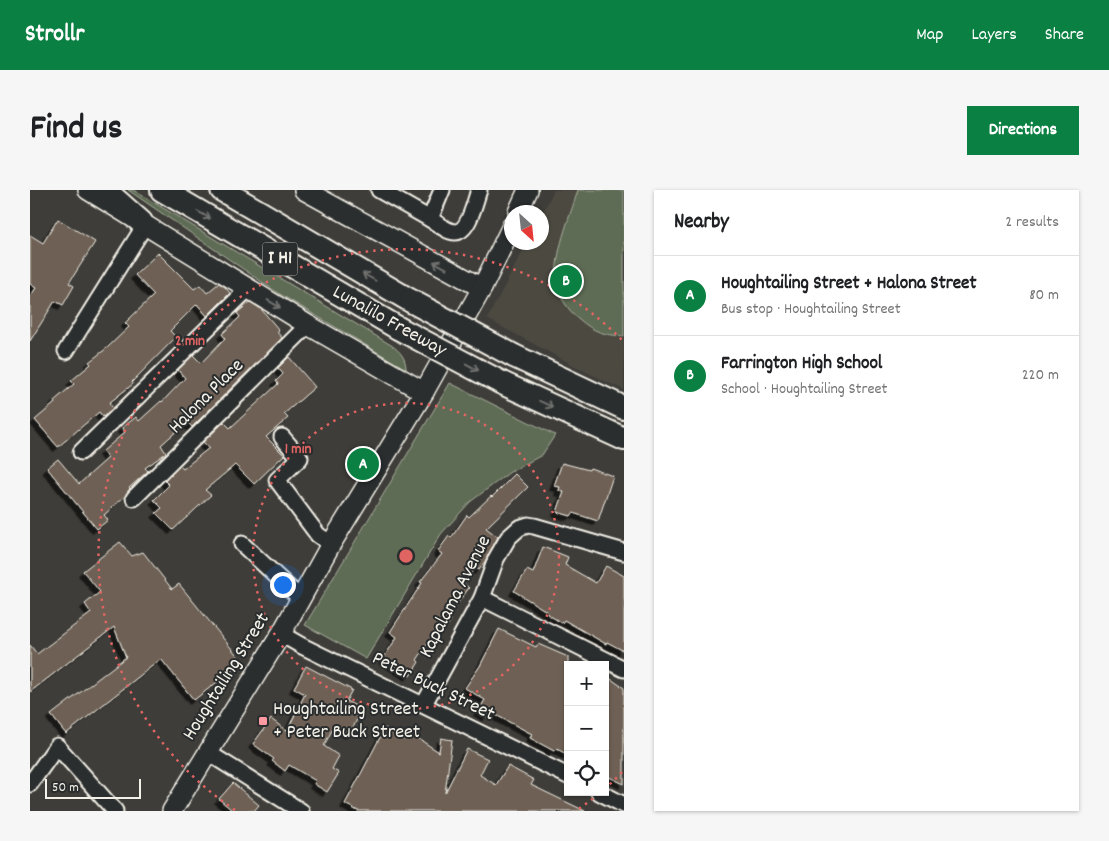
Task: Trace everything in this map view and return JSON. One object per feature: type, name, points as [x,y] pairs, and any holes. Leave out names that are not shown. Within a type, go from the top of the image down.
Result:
[{"type":"highway","points":[[105,190],[143,223]]},
{"type":"highway","name":"Lunalilo Freeway","points":[[162,190],[398,328],[502,383],[624,439]]},
{"type":"highway","name":"Lunalilo Freeway","points":[[222,190],[411,302],[514,356],[624,408]]},
{"type":"main road","points":[[88,190],[248,289],[424,392]]},
{"type":"main road","points":[[304,190],[482,288]]},
{"type":"main road","points":[[521,205],[528,190]]},
{"type":"main road","name":"Houghtailing Street","points":[[172,811],[281,634],[331,544],[424,392],[482,288],[504,243]]},
{"type":"street","points":[[379,190],[453,232],[461,231],[466,225],[479,190]]},
{"type":"street","points":[[430,220],[442,190]]},
{"type":"street","points":[[66,351],[143,223]]},
{"type":"street","points":[[82,452],[248,289]]},
{"type":"street","name":"Halona Place","points":[[134,498],[308,325]]},
{"type":"street","points":[[282,437],[300,458],[278,480],[318,535],[331,544]]},
{"type":"street","name":"Kapalama Avenue","points":[[424,704],[482,598],[496,559],[513,531],[523,526],[534,526],[624,552]]},
{"type":"street","points":[[242,544],[301,599]]},
{"type":"street","points":[[482,598],[624,669]]},
{"type":"street","name":"Peter Buck Street","points":[[281,634],[564,774]]},
{"type":"street","points":[[30,784],[58,746],[115,811]]},
{"type":"street","points":[[207,752],[301,811]]},
{"type":"street","points":[[607,796],[624,805]]},
{"type":"shaded area","points":[[554,190],[624,190],[624,390],[586,372],[487,319],[523,250],[549,250],[549,205],[546,205]]},
{"type":"green space","points":[[128,190],[133,190],[391,345],[402,355],[406,369],[278,293]]},
{"type":"green space","points":[[578,190],[624,190],[624,336],[600,332],[584,323],[568,308],[558,289],[557,261]]},
{"type":"green space","points":[[450,383],[555,435],[542,455],[510,472],[470,502],[441,534],[366,659],[305,625]]},
{"type":"building","points":[[58,219],[95,242],[69,283],[74,286],[63,305],[55,301],[30,341],[30,297],[36,288],[30,284],[30,235],[43,243]]},
{"type":"building","points":[[158,253],[194,289],[200,285],[207,293],[219,283],[230,293],[207,316],[197,304],[170,331],[176,337],[132,382],[133,384],[109,403],[113,408],[103,417],[99,412],[58,447],[35,420],[74,384],[71,381],[91,364],[89,362],[129,327],[125,323],[154,295],[135,275]]},
{"type":"building","points":[[250,302],[261,309],[279,330],[277,332],[282,338],[192,427],[187,422],[161,445],[166,453],[145,468],[148,471],[104,515],[108,520],[97,529],[47,468],[58,459],[79,484],[108,458],[103,451],[125,432],[122,428],[136,417],[139,421],[162,402],[185,378],[178,370],[193,355],[201,363],[225,338],[222,334],[240,317],[237,313]]},
{"type":"building","points":[[289,357],[315,387],[284,414],[288,418],[266,437],[284,455],[254,484],[235,465],[205,490],[211,495],[173,530],[156,513],[162,508],[154,500],[169,485],[165,481],[180,466],[183,469],[209,448],[203,442],[224,422],[230,428],[278,384],[276,381],[283,374],[278,368]]},
{"type":"building","points":[[562,463],[589,470],[590,468],[613,476],[598,521],[573,513],[571,516],[557,512],[564,492],[559,491],[560,487],[554,486]]},
{"type":"building","points":[[515,474],[528,487],[486,528],[498,537],[479,570],[475,568],[463,583],[469,588],[447,617],[451,620],[442,633],[437,629],[417,660],[419,662],[410,676],[383,659],[397,637],[390,632],[422,583],[420,582],[442,554],[438,551],[449,536],[451,538],[467,515],[469,517]]},
{"type":"building","points":[[120,542],[132,556],[143,552],[172,589],[179,584],[240,659],[234,669],[194,700],[161,659],[66,734],[51,715],[126,657],[114,627],[30,692],[30,645],[37,654],[91,613],[85,604],[100,592],[83,571]]},
{"type":"building","points":[[543,547],[568,557],[565,565],[596,583],[606,566],[624,576],[624,651],[607,642],[606,644],[564,620],[562,623],[514,591],[527,570],[533,573]]},
{"type":"building","points":[[499,629],[536,647],[538,644],[568,657],[568,661],[564,661],[564,753],[555,748],[554,751],[530,738],[532,734],[490,712],[487,717],[478,711],[485,700],[465,688],[480,666]]},
{"type":"building","points":[[306,666],[352,690],[346,701],[362,709],[350,734],[334,726],[324,746],[339,756],[332,769],[339,773],[327,792],[314,784],[316,781],[289,765],[285,771],[272,761],[274,759],[253,744],[271,719],[287,731],[305,694],[294,688]]},
{"type":"building","points":[[609,678],[624,688],[624,784],[609,777]]},
{"type":"building","points":[[385,728],[403,740],[408,732],[439,752],[441,738],[452,740],[445,793],[467,749],[488,759],[480,775],[496,785],[508,766],[534,780],[531,785],[585,811],[358,811],[345,804]]},
{"type":"building","points":[[233,783],[259,805],[254,811],[233,811],[219,799]]},
{"type":"place","name":"Farrington High School","points":[[566,281]]},
{"type":"place","name":"Houghtailing Street + Halona Street","points":[[363,464]]},
{"type":"place","name":"Houghtailing Street + Peter Buck Street","points":[[263,721]]}]
